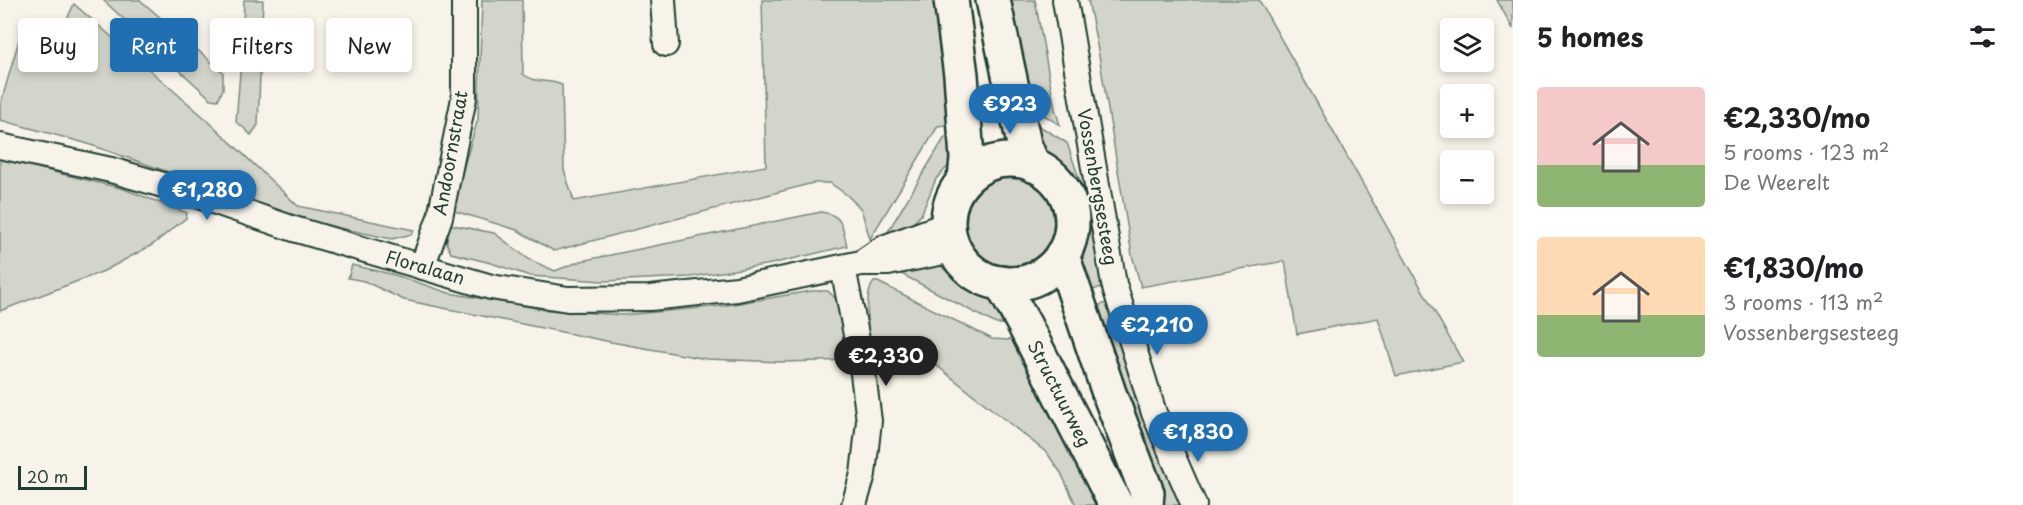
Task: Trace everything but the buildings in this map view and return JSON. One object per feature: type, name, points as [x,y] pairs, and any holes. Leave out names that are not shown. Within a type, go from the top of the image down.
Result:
[{"type":"main road","points":[[951,0],[961,75],[967,158],[977,171]]},
{"type":"main road","points":[[967,0],[986,125],[977,171],[952,199],[951,237],[963,262],[986,279],[1001,283],[1031,280],[1053,264],[1067,245],[1071,224],[1064,193],[1051,176],[1033,165],[1015,160],[977,171]]},
{"type":"main road","points":[[993,0],[1024,144],[1033,165]]},
{"type":"main road","points":[[1053,264],[1109,393],[1147,492],[1146,505]]},
{"type":"main road","name":"Structuurweg","points":[[1053,264],[1057,309],[1136,496],[1137,505]]},
{"type":"main road","name":"Structuurweg","points":[[1001,283],[1116,505]]},
{"type":"street","name":"Andoornstraat","points":[[422,267],[440,217],[464,98],[464,0]]},
{"type":"street","points":[[663,0],[666,44]]},
{"type":"street","name":"Vossenbergsesteeg","points":[[1065,0],[1114,284],[1154,413],[1194,505]]},
{"type":"street","name":"Floralaan","points":[[0,146],[111,170],[187,192],[294,229],[491,286],[568,299],[650,298],[737,289],[852,265],[883,248],[951,237]]},
{"type":"street","points":[[852,265],[869,421],[863,474],[854,505]]},
{"type":"shaded area","points":[[103,0],[140,0],[161,18],[123,18]]},
{"type":"shaded area","points":[[244,0],[263,0],[262,18],[243,18]]},
{"type":"shaded area","points":[[482,0],[522,0],[523,74],[533,79],[562,85],[564,170],[574,201],[766,166],[762,0],[944,0],[959,123],[938,126],[870,239],[861,209],[847,195],[830,183],[813,183],[554,251],[517,230],[451,210],[478,119]]},
{"type":"shaded area","points":[[999,0],[1035,0],[1060,125],[1039,112],[1025,114]]},
{"type":"shaded area","points":[[1088,0],[1259,0],[1463,362],[1396,376],[1378,318],[1297,334],[1285,261],[1141,287],[1132,255]]},
{"type":"shaded area","points":[[1497,0],[1513,0],[1513,29]]},
{"type":"shaded area","points":[[74,4],[90,18],[68,18]]},
{"type":"shaded area","points":[[98,25],[110,35],[110,72],[152,72],[206,119],[298,206],[414,230],[412,234],[392,239],[316,223],[85,143],[0,120],[0,106],[18,43],[18,72],[98,72]]},
{"type":"shaded area","points":[[198,50],[210,61],[210,72],[223,72],[223,89],[218,100],[211,99],[182,72],[198,72]]},
{"type":"shaded area","points":[[240,72],[260,72],[258,125],[251,135],[236,122]]},
{"type":"shaded area","points":[[1036,124],[1067,143],[1086,199],[1069,172],[1036,145]]},
{"type":"shaded area","points":[[957,136],[958,156],[936,179],[921,215],[912,224],[887,233],[945,137]]},
{"type":"shaded area","points":[[0,159],[124,189],[187,213],[186,218],[152,245],[104,271],[0,311]]},
{"type":"shaded area","points":[[1009,176],[1026,180],[1041,189],[1050,204],[1054,221],[1050,238],[1041,253],[1026,262],[1009,266],[992,262],[977,253],[968,238],[964,221],[968,204],[977,189],[992,180]]},
{"type":"shaded area","points":[[1086,199],[1104,286],[1082,294],[1081,267],[1087,243]]},
{"type":"shaded area","points":[[821,212],[838,219],[843,228],[847,246],[771,264],[690,277],[603,281],[530,276],[451,253],[447,244],[447,224],[494,233],[530,260],[555,271],[581,261]]},
{"type":"shaded area","points":[[931,260],[941,266],[963,287],[994,298],[1007,324],[996,324],[892,269]]},
{"type":"shaded area","points":[[352,265],[395,275],[449,293],[548,310],[623,315],[722,306],[811,291],[828,291],[844,307],[851,360],[784,362],[706,359],[611,342],[404,300],[364,281],[348,278]]},
{"type":"shaded area","points":[[874,282],[992,339],[1008,340],[1021,336],[1099,505],[1076,505],[1061,473],[1047,453],[937,366],[913,360],[871,363],[868,297]]},
{"type":"shaded area","points":[[1110,302],[1186,505],[1155,505],[1087,309]]}]
